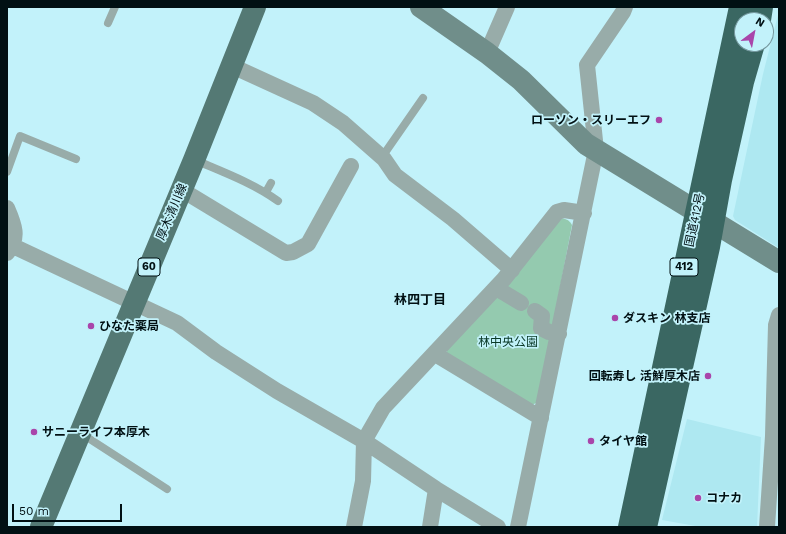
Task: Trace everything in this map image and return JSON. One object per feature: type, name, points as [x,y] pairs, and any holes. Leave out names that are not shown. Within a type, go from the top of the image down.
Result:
[{"type":"highway","name":"国道412号","points":[[646,527],[705,216],[740,7]]},
{"type":"highway","name":"国道412号","points":[[629,527],[705,216],[721,180],[743,82],[752,52]]},
{"type":"main road","name":"厚木清川線","points":[[46,525],[81,433],[182,190],[255,7]]},
{"type":"street","points":[[421,7],[487,53],[522,80],[586,144],[779,262]]},
{"type":"street","points":[[487,53],[507,7]]},
{"type":"street","points":[[518,527],[596,150],[587,65],[624,12],[625,7]]},
{"type":"street","points":[[232,66],[313,103],[343,123],[382,157],[395,175],[454,219],[512,270]]},
{"type":"street","points":[[182,190],[286,254],[290,258],[308,244],[351,166]]},
{"type":"street","points":[[7,208],[16,237],[10,250],[134,303],[177,324],[216,352],[277,391],[364,441],[436,489],[498,527]]},
{"type":"street","points":[[354,527],[363,481],[364,441],[382,408],[435,354],[496,288],[512,270],[557,212],[564,210],[584,213]]},
{"type":"street","points":[[496,288],[521,303]]},
{"type":"street","points":[[535,311],[542,316],[541,328],[549,332],[559,334]]},
{"type":"street","points":[[767,527],[776,438],[776,325],[779,315]]},
{"type":"street","points":[[435,354],[541,418]]},
{"type":"street","points":[[430,527],[436,489]]},
{"type":"lane","points":[[108,23],[115,7]]},
{"type":"lane","points":[[382,157],[424,98]]},
{"type":"lane","points":[[7,172],[20,136],[76,159]]},
{"type":"lane","points":[[194,160],[266,192],[278,201]]},
{"type":"lane","points":[[266,192],[271,183]]},
{"type":"lane","points":[[81,433],[166,489]]},
{"type":"shaded area","points":[[779,11],[779,248],[735,220],[733,216],[763,74],[769,52],[774,52],[774,31]]},
{"type":"shaded area","points":[[687,419],[761,437],[757,527],[701,527],[662,520]]},
{"type":"green space","name":"林中央公園","points":[[560,219],[567,220],[572,225],[538,402],[532,405],[447,353],[447,348]]},
{"type":"place","name":"ローソン・スリーエフ","points":[[659,120]]},
{"type":"place","name":"ダスキン 林支店","points":[[615,318]]},
{"type":"place","name":"ひなた薬局","points":[[91,326]]},
{"type":"place","name":"回転寿し 活鮮厚木店","points":[[708,376]]},
{"type":"place","name":"サニーライフ本厚木","points":[[34,432]]},
{"type":"place","name":"タイヤ館","points":[[591,441]]},
{"type":"place","name":"コナカ","points":[[698,498]]},
{"type":"district","name":"林四丁目","points":[[420,300]]}]
